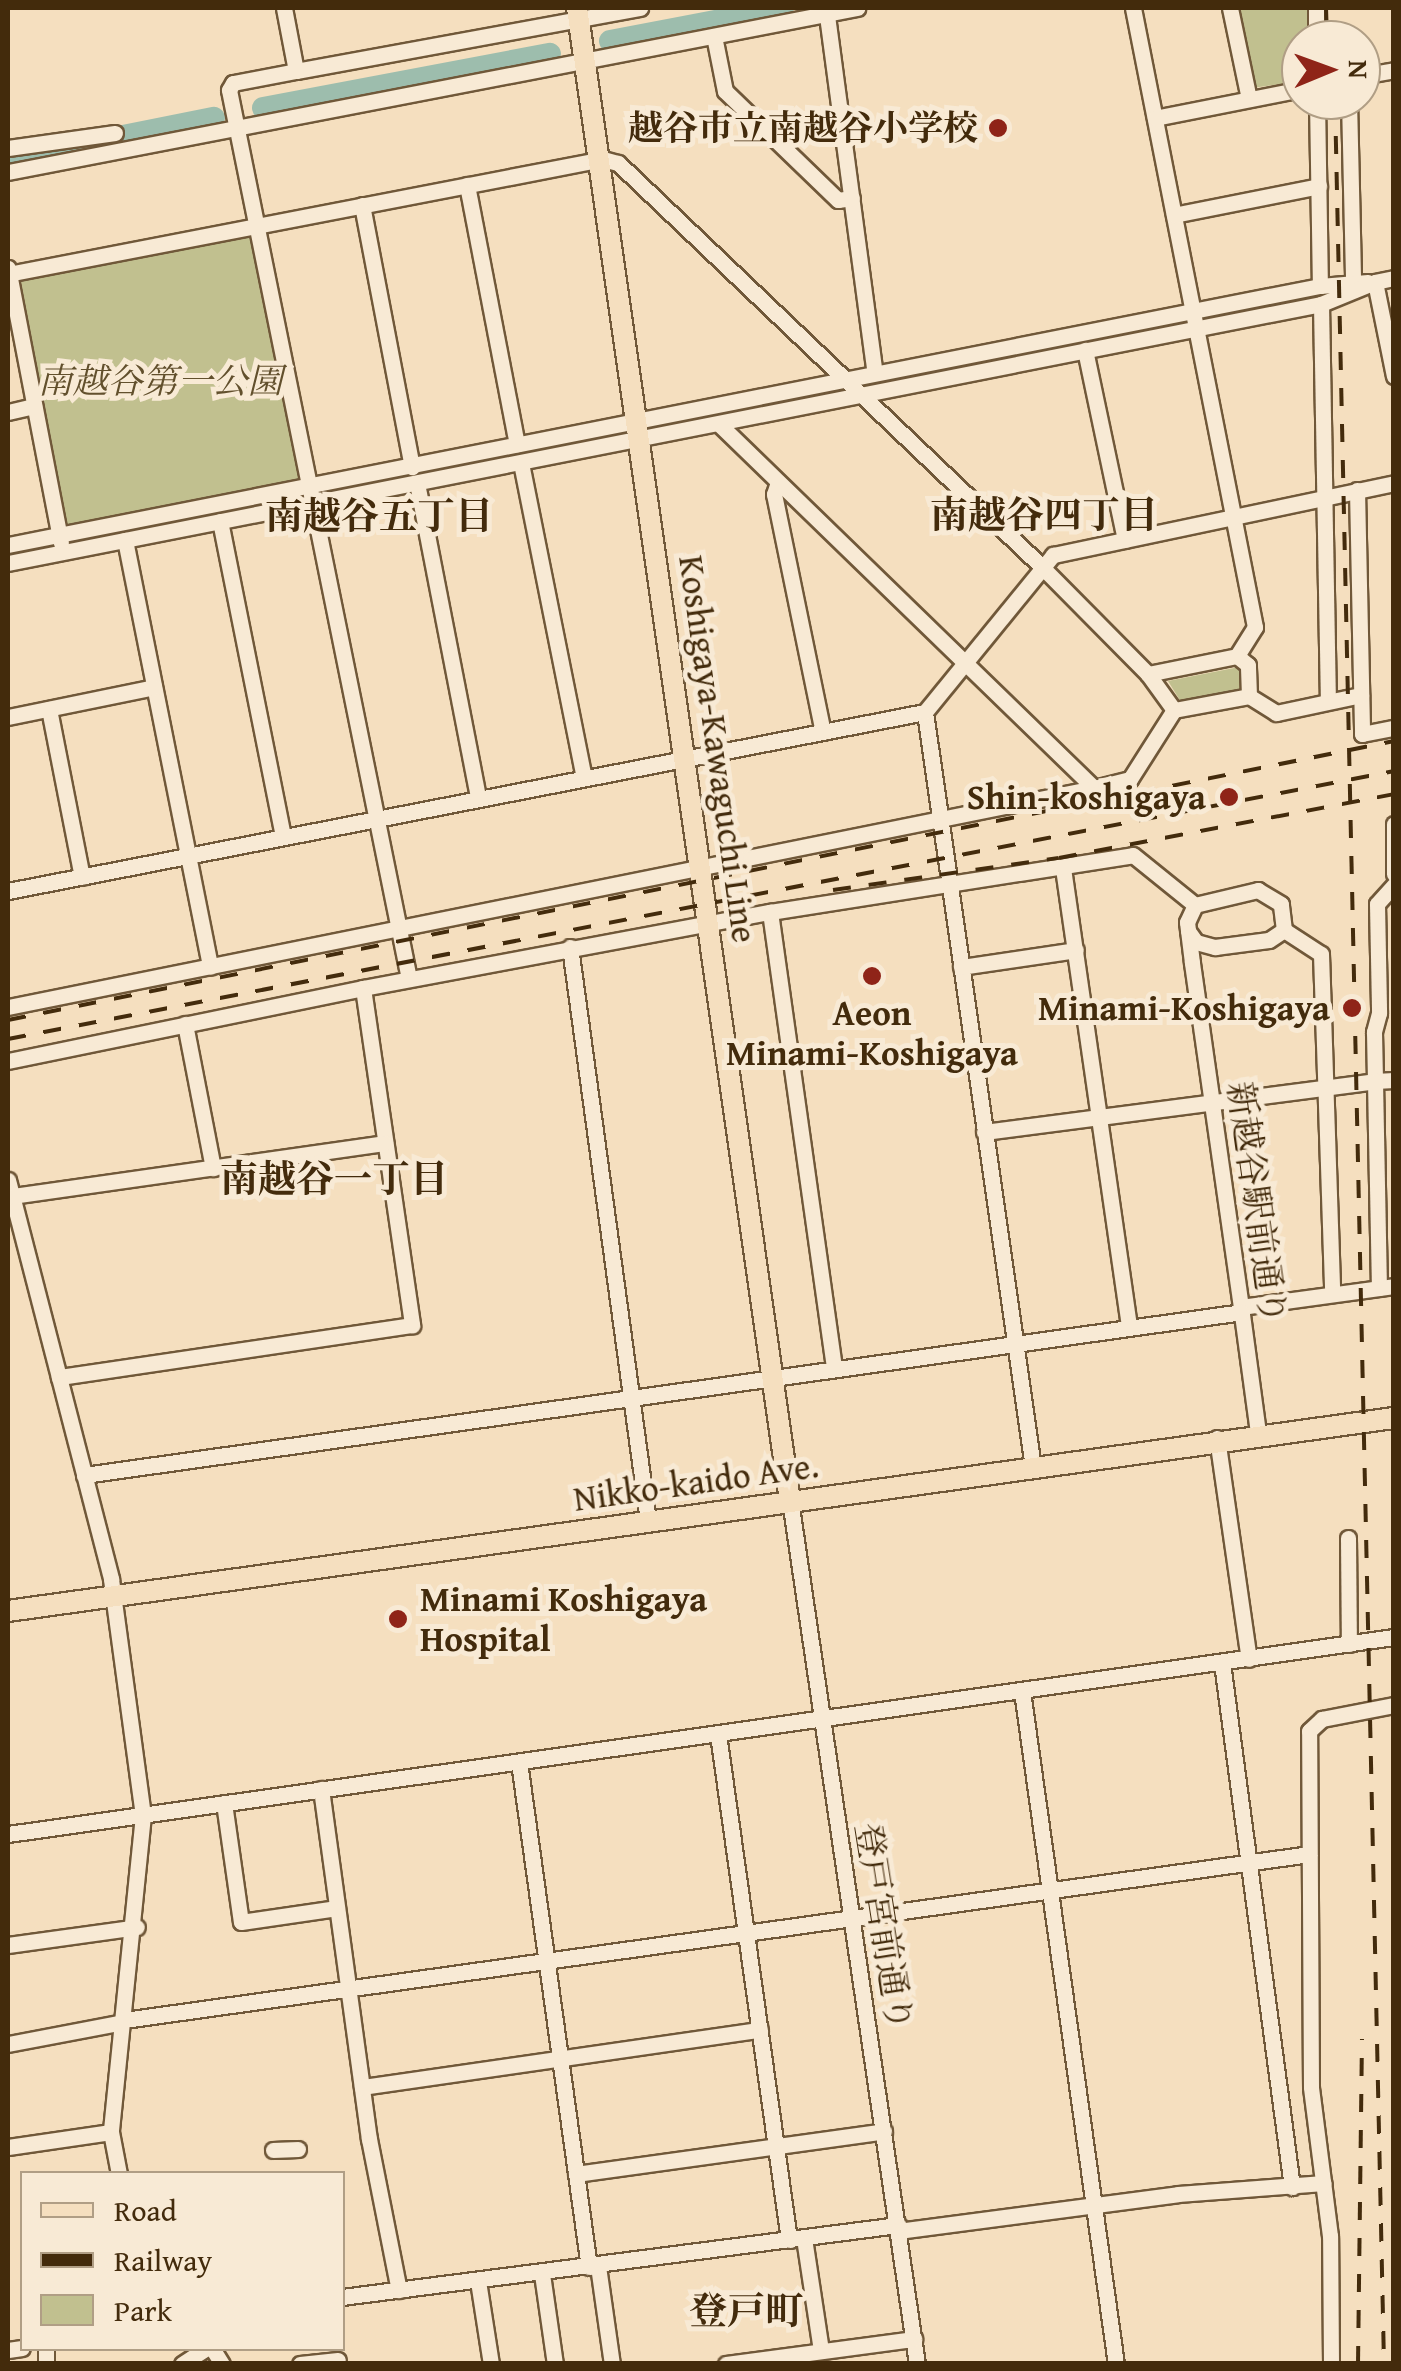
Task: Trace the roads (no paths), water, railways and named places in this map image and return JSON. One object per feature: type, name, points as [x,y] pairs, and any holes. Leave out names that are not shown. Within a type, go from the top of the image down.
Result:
[{"type":"main road","name":"Koshigaya-Kawaguchi Line","points":[[578,13],[688,758],[790,1500]]},
{"type":"main road","name":"Nikko-kaido Ave.","points":[[8,1611],[1218,1438],[1394,1418]]},
{"type":"street","points":[[284,8],[296,71]]},
{"type":"street","points":[[409,979],[242,130],[229,90],[234,83],[578,13],[640,8]]},
{"type":"street","points":[[8,172],[242,130],[826,10],[857,8]]},
{"type":"street","points":[[1132,8],[1255,627],[1237,656],[1148,674]]},
{"type":"street","points":[[1230,8],[1249,100]]},
{"type":"street","points":[[826,10],[875,372]]},
{"type":"street","points":[[714,36],[724,91],[838,200],[852,198]]},
{"type":"street","points":[[1155,118],[1281,93]]},
{"type":"street","points":[[1317,120],[1320,286]]},
{"type":"street","points":[[1349,120],[1353,283]]},
{"type":"street","points":[[8,148],[115,133]]},
{"type":"street","points":[[64,552],[8,272],[602,159],[641,179],[866,394],[1148,674],[1174,710]]},
{"type":"street","points":[[467,184],[517,444]]},
{"type":"street","points":[[1174,215],[1319,186]]},
{"type":"street","points":[[362,205],[412,467]]},
{"type":"street","points":[[8,563],[220,522],[412,467],[517,444],[640,429],[720,425],[1085,350],[1320,286],[1394,278]]},
{"type":"street","points":[[8,545],[417,483],[521,463],[846,378],[1194,320],[1321,304],[1374,282]]},
{"type":"street","points":[[1374,282],[1389,329],[1394,376]]},
{"type":"street","points":[[1321,304],[1328,699]]},
{"type":"street","points":[[1085,350],[1125,540]]},
{"type":"street","points":[[8,412],[34,406]]},
{"type":"street","points":[[720,425],[1094,788]]},
{"type":"street","points":[[521,463],[584,778]]},
{"type":"street","points":[[778,482],[774,494],[823,732]]},
{"type":"street","points":[[417,483],[478,798]]},
{"type":"street","points":[[8,892],[925,712],[1053,555],[1233,519],[1325,493],[1394,483]]},
{"type":"street","points":[[1357,490],[1362,734],[1394,728]]},
{"type":"street","points":[[220,522],[283,835]]},
{"type":"street","points":[[125,540],[210,968]]},
{"type":"street","points":[[1237,656],[1248,664],[1249,696]]},
{"type":"street","points":[[8,717],[154,687]]},
{"type":"street","points":[[8,1007],[1094,788],[1130,779],[1174,710],[1249,696],[1276,713],[1360,695]]},
{"type":"street","points":[[49,709],[82,877]]},
{"type":"street","points":[[925,712],[1034,1467]]},
{"type":"street","points":[[1394,824],[1394,874]]},
{"type":"street","points":[[8,1061],[570,947],[1133,856],[1195,904],[1266,891],[1281,904],[1284,930]]},
{"type":"street","points":[[1064,868],[1129,1327]]},
{"type":"street","points":[[84,1475],[1386,1287],[1375,1081],[1377,904],[1394,885]]},
{"type":"street","points":[[1195,904],[1188,932],[1215,947]]},
{"type":"street","points":[[770,912],[834,1367]]},
{"type":"street","points":[[1195,982],[1200,960],[1215,947],[1269,940],[1284,930]]},
{"type":"street","points":[[1284,930],[1321,954],[1332,1293]]},
{"type":"street","name":"新越谷駅前通り","points":[[1188,932],[1258,1433]]},
{"type":"street","points":[[570,947],[648,1521]]},
{"type":"street","points":[[961,967],[1076,950]]},
{"type":"street","points":[[59,1378],[408,1329],[415,1314],[363,988]]},
{"type":"street","points":[[185,1024],[213,1168]]},
{"type":"street","points":[[984,1132],[1328,1084],[1394,1080]]},
{"type":"street","points":[[118,2171],[111,2132],[137,1927],[144,1815],[114,1596],[10,1188],[213,1168],[385,1144]]},
{"type":"street","points":[[1218,1438],[1248,1659]]},
{"type":"street","name":"登戸宮前通り","points":[[790,1500],[917,2364]]},
{"type":"street","points":[[1348,1538],[1348,1644]]},
{"type":"street","points":[[8,1834],[1394,1637]]},
{"type":"street","points":[[1222,1663],[1292,2187]]},
{"type":"street","points":[[1022,1691],[1116,2364]]},
{"type":"street","points":[[1331,2364],[1324,2183],[1311,2087],[1309,1854],[1313,1721],[1394,1706]]},
{"type":"street","points":[[718,1734],[776,2146],[821,2351]]},
{"type":"street","points":[[519,1762],[576,2174],[612,2364]]},
{"type":"street","points":[[321,1789],[362,2087],[399,2290]]},
{"type":"street","points":[[224,1803],[240,1922],[337,1908]]},
{"type":"street","points":[[8,2044],[123,2021],[348,1988],[1309,1854]]},
{"type":"street","points":[[8,1945],[137,1927]]},
{"type":"street","points":[[362,2087],[760,2030]]},
{"type":"street","points":[[576,2174],[884,2131]]},
{"type":"street","points":[[8,2147],[111,2132]]},
{"type":"street","points":[[273,2150],[298,2149]]},
{"type":"street","points":[[345,2297],[796,2238],[1324,2183]]},
{"type":"street","points":[[542,2274],[555,2364]]},
{"type":"street","points":[[478,2280],[490,2364]]},
{"type":"street","points":[[726,2364],[914,2338]]},
{"type":"street","points":[[182,2364],[205,2351]]},
{"type":"street","points":[[300,2364],[338,2357]]},
{"type":"waterway","points":[[610,41],[783,8]]},
{"type":"waterway","points":[[263,108],[550,54]]},
{"type":"waterway","points":[[8,159],[214,118]]},
{"type":"railway","points":[[1326,8],[1326,20]]},
{"type":"railway","points":[[1335,120],[1384,2364]]},
{"type":"railway","points":[[8,1020],[1394,741]]},
{"type":"railway","points":[[8,1039],[1394,771]]},
{"type":"railway","points":[[833,890],[1059,858],[1394,794]]},
{"type":"railway","points":[[1358,2364],[1362,2039]]},
{"type":"place","name":"越谷市立南越谷小学校","points":[[998,128]]},
{"type":"place","name":"Shin-koshigaya","points":[[1229,797]]},
{"type":"place","name":"Aeon Minami-Koshigaya","points":[[872,976]]},
{"type":"place","name":"Minami-Koshigaya","points":[[1352,1008]]},
{"type":"place","name":"Minami Koshigaya Hospital","points":[[398,1619]]},
{"type":"district","name":"南越谷四丁目","points":[[1044,515]]},
{"type":"district","name":"南越谷五丁目","points":[[379,516]]},
{"type":"district","name":"南越谷一丁目","points":[[334,1179]]},
{"type":"district","name":"登戸町","points":[[746,2311]]},
{"type":"park label","name":"南越谷第一公園","points":[[160,381]]}]
